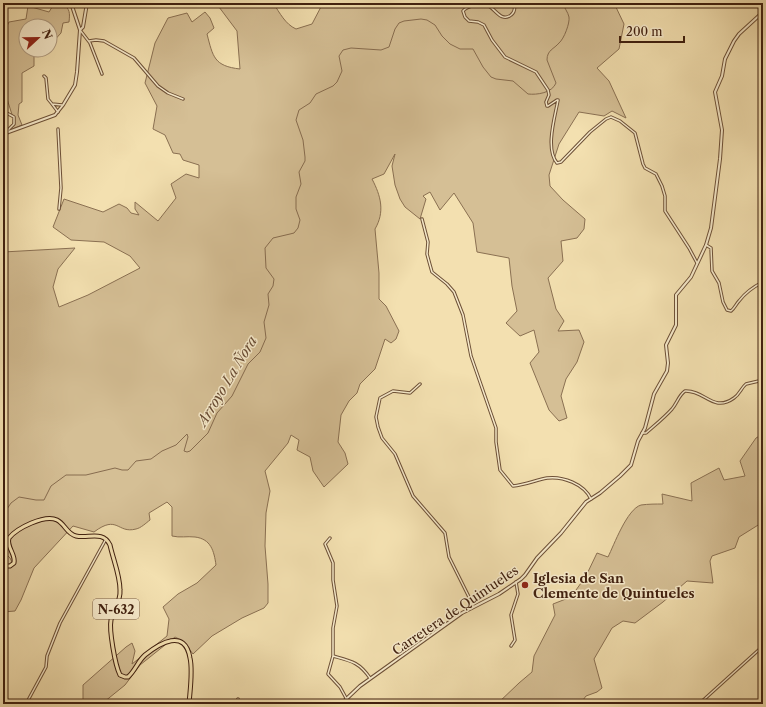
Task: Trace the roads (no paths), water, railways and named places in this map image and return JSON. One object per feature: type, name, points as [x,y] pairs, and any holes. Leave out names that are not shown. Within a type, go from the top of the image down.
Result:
[{"type":"highway","points":[[5,567],[14,563],[14,555],[8,545],[9,538],[15,532],[42,519],[58,521],[69,533],[74,536],[97,536],[106,539]]},
{"type":"highway","name":"N-632","points":[[106,539],[110,545],[120,590],[118,603],[113,614],[110,627],[117,668],[120,675],[128,677],[144,656],[172,640],[180,641],[190,656],[189,704]]},
{"type":"street","points":[[71,3],[80,30],[89,41],[102,74]]},
{"type":"street","points":[[3,134],[50,118],[58,112],[63,105],[75,85],[80,30],[83,26],[86,3]]},
{"type":"street","points":[[514,3],[513,12],[506,17],[500,16],[486,4],[467,7],[463,11],[463,14],[469,21],[478,22],[484,25],[492,40],[505,57],[536,72],[548,91],[546,106],[551,105],[557,100],[559,102],[555,111],[552,137],[552,153],[555,162],[561,162],[590,132],[606,119],[611,117],[615,118],[624,124],[635,133],[643,164],[645,168],[656,174],[664,191],[665,211],[692,252],[696,263]]},
{"type":"street","name":"Carretera de Quintueles","points":[[342,704],[346,698],[370,678],[467,610],[499,594],[525,575],[536,558],[561,533],[586,502],[600,493],[629,468],[633,462],[636,445],[642,433],[654,394],[668,371],[666,345],[676,325],[676,295],[691,277],[696,263],[706,245],[713,217],[722,130],[715,92],[722,76],[725,59],[734,41],[739,34],[763,12]]},
{"type":"street","points":[[89,41],[104,41],[134,58],[158,86],[168,93],[183,99]]},
{"type":"street","points":[[44,76],[46,78],[48,99],[58,112]]},
{"type":"street","points":[[52,104],[63,105]]},
{"type":"street","points":[[3,111],[14,117],[15,120],[14,124],[8,129],[7,132]]},
{"type":"street","points":[[58,129],[61,188],[59,209]]},
{"type":"street","points":[[422,219],[428,242],[428,259],[432,272],[452,288],[463,315],[471,356],[496,428],[496,442],[500,470],[513,486],[549,478],[564,479],[580,487],[589,495],[590,499]]},
{"type":"street","points":[[706,245],[711,248],[712,271],[719,283],[723,302],[727,310],[731,311],[734,309],[740,300],[757,285],[763,282]]},
{"type":"street","points":[[642,433],[646,433],[668,413],[677,403],[681,394],[685,392],[690,391],[716,403],[722,404],[739,395],[743,386],[746,384],[763,380]]},
{"type":"street","points":[[420,384],[410,393],[393,391],[380,398],[376,414],[378,427],[383,440],[395,454],[413,496],[446,534],[449,557],[470,599],[467,610]]},
{"type":"street","points":[[330,538],[325,544],[333,563],[333,580],[337,606],[332,633],[333,656],[328,674],[340,687],[346,698]]},
{"type":"street","points":[[26,704],[46,667],[47,656],[60,622],[106,539]]},
{"type":"street","points":[[511,646],[515,640],[511,615],[518,594],[516,582]]},
{"type":"street","points":[[699,704],[763,646]]},
{"type":"street","points":[[333,656],[350,660],[362,667],[370,678]]},
{"type":"street","points":[[236,704],[238,699]]},
{"type":"waterway","name":"Arroyo La Ñora","points":[[3,515],[11,503],[19,497],[44,500],[51,486],[66,475],[86,475],[115,468],[128,470],[136,461],[151,459],[162,451],[176,445],[187,434],[188,437],[184,451],[190,451],[208,433],[217,413],[232,396],[248,364],[260,352],[266,338],[264,322],[269,305],[268,294],[273,286],[274,279],[266,268],[265,248],[273,238],[294,233],[298,228],[300,220],[296,209],[296,197],[301,184],[299,172],[305,161],[305,157],[303,140],[296,120],[299,110],[310,103],[316,94],[333,86],[337,82],[342,71],[339,56],[343,50],[351,48],[381,50],[389,47],[395,29],[399,23],[421,19],[427,20],[435,25],[442,36],[450,44],[460,49],[473,49],[483,67],[491,77],[513,81],[528,94],[540,94],[551,89],[556,83],[547,57],[549,52],[561,41],[568,27],[569,17],[563,3]]},
{"type":"waterway","name":"Arroyo La Ñora","points":[[3,551],[12,562]]},
{"type":"place","name":"Iglesia de San Clemente de Quintueles","points":[[525,585]]}]
